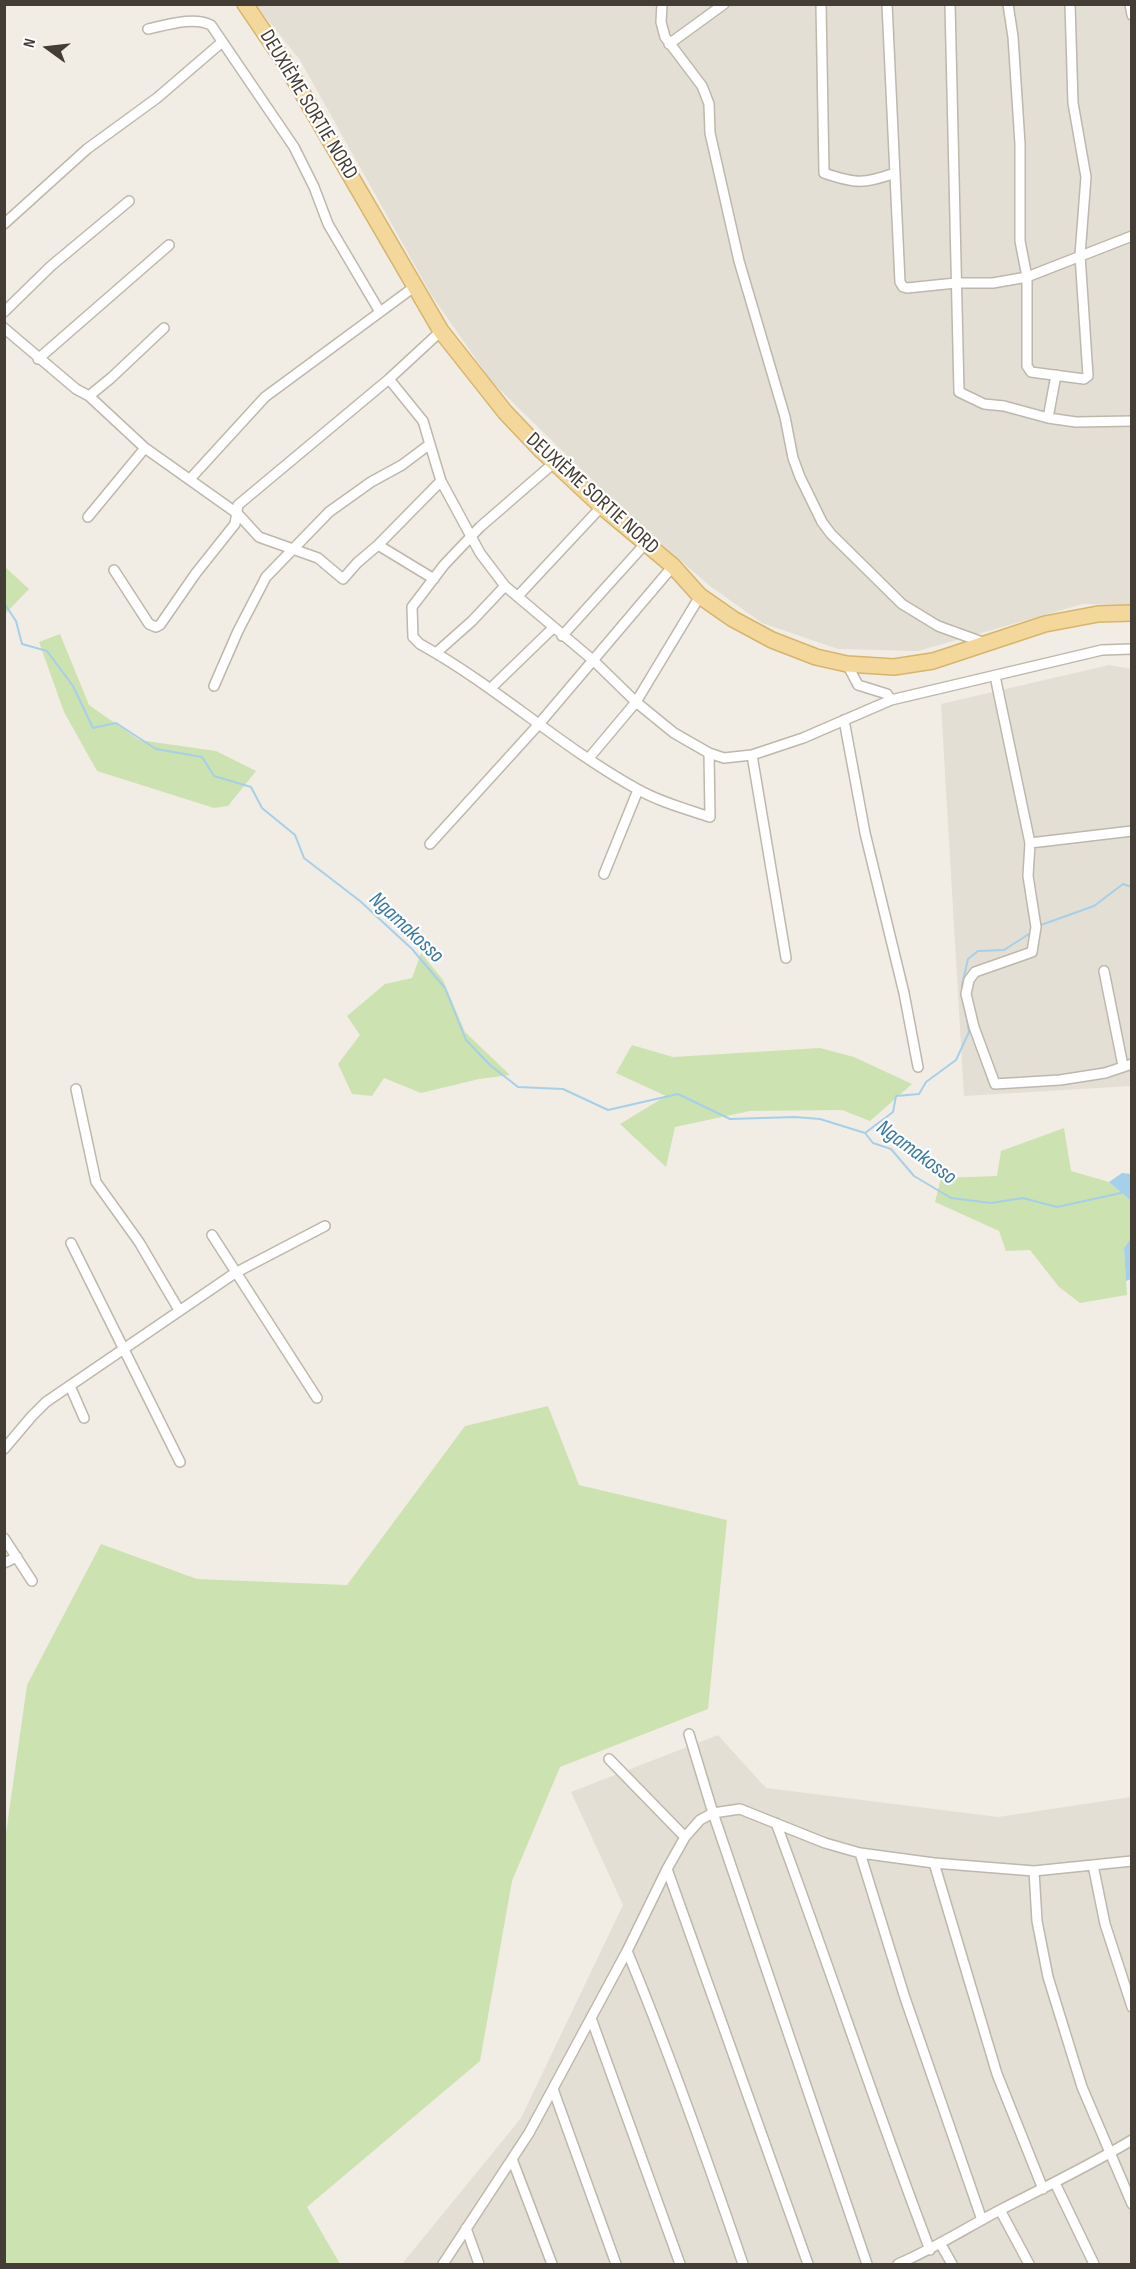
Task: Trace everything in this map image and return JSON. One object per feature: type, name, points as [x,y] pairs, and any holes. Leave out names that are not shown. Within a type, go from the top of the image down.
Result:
[{"type":"main road","name":"DEUXIÈME SORTIE NORD","points":[[245,4],[283,60],[441,331],[505,412],[555,462],[645,544],[673,566],[700,596],[733,619],[772,640],[805,654],[847,664],[894,667],[915,665],[954,655],[1045,624],[1071,618],[1131,613]]},
{"type":"street","points":[[821,4],[824,173],[847,181],[867,182],[895,173]]},
{"type":"street","points":[[887,4],[900,282],[903,287],[993,283],[1027,277],[1131,236]]},
{"type":"street","points":[[950,4],[959,392],[984,404],[1004,406],[1048,418],[1076,422],[1131,421]]},
{"type":"street","points":[[1008,4],[1013,37],[1020,144],[1020,242],[1027,277],[1027,366],[1031,372],[1084,379],[1088,376],[1080,255],[1086,177],[1073,103],[1070,4]]},
{"type":"street","points":[[1130,4],[1131,15]]},
{"type":"street","points":[[662,5],[661,22],[669,44],[702,86],[709,104],[710,133],[741,271],[785,417],[793,458],[822,522],[831,534],[902,604],[938,626],[987,644]]},
{"type":"street","points":[[669,44],[719,6]]},
{"type":"street","points":[[148,29],[189,21],[201,21],[211,25],[300,157],[328,224],[380,312]]},
{"type":"street","points":[[4,224],[87,148],[157,98],[221,43]]},
{"type":"street","points":[[4,312],[51,266],[129,201]]},
{"type":"street","points":[[38,359],[170,244]]},
{"type":"street","points":[[190,479],[265,397],[414,287]]},
{"type":"street","points":[[4,328],[38,359],[76,389],[89,396],[145,448],[238,513],[259,537],[318,558],[343,579],[441,481]]},
{"type":"street","points":[[89,396],[164,328]]},
{"type":"street","points":[[114,570],[149,624],[160,626],[196,573],[235,524],[238,505],[389,379],[441,331]]},
{"type":"street","points":[[1048,418],[1056,375]]},
{"type":"street","points":[[389,379],[423,421],[441,481],[486,562],[506,586],[594,661],[636,702],[680,737],[709,753],[724,758],[752,755],[795,741],[891,700],[1102,650],[1131,649]]},
{"type":"street","points":[[214,686],[238,631],[266,577],[329,512],[430,444]]},
{"type":"street","points":[[88,517],[145,448]]},
{"type":"street","points":[[555,462],[471,536],[434,579],[412,607],[413,637],[420,644],[491,688],[539,724],[638,790],[710,817],[709,753]]},
{"type":"street","points":[[518,596],[603,505]]},
{"type":"street","points":[[562,636],[645,544]]},
{"type":"street","points":[[378,545],[434,579]]},
{"type":"street","points":[[430,844],[539,724],[673,566]]},
{"type":"street","points":[[436,653],[506,586]]},
{"type":"street","points":[[589,758],[636,702],[700,596]]},
{"type":"street","points":[[491,688],[553,628]]},
{"type":"street","points":[[847,664],[858,685],[885,693],[891,700]]},
{"type":"street","points":[[995,676],[1030,843],[1028,876],[1036,927],[1032,952],[975,972],[969,980],[966,994],[974,1027],[995,1084],[1060,1080],[1105,1073],[1127,1065],[1104,971]]},
{"type":"street","points":[[844,720],[865,833],[904,993],[918,1067]]},
{"type":"street","points":[[752,755],[786,958]]},
{"type":"street","points":[[604,874],[638,790]]},
{"type":"street","points":[[1030,843],[1131,831]]},
{"type":"street","points":[[76,1089],[96,1182],[139,1242],[179,1310]]},
{"type":"street","points":[[4,1449],[46,1402],[235,1273],[325,1226]]},
{"type":"street","points":[[212,1235],[317,1398]]},
{"type":"street","points":[[71,1243],[180,1462]]},
{"type":"street","points":[[70,1386],[84,1418]]},
{"type":"street","points":[[4,1538],[32,1581]]},
{"type":"street","points":[[4,1563],[17,1557]]},
{"type":"street","points":[[689,1734],[713,1813],[867,2265]]},
{"type":"street","points":[[609,1759],[685,1837]]},
{"type":"street","points":[[443,2265],[530,2133],[627,1951],[667,1869],[685,1837],[700,1820],[713,1813],[740,1809],[825,1843],[860,1853],[934,1863],[1034,1871],[1131,1861]]},
{"type":"street","points":[[776,1823],[835,1982],[893,2154],[930,2250]]},
{"type":"street","points":[[860,1853],[905,1998],[982,2220]]},
{"type":"street","points":[[934,1863],[997,2074],[1042,2189]]},
{"type":"street","points":[[1093,1865],[1105,1924],[1131,2007]]},
{"type":"street","points":[[667,1869],[808,2265]]},
{"type":"street","points":[[1034,1871],[1037,1921],[1048,1977],[1082,2087],[1131,2204]]},
{"type":"street","points":[[627,1951],[670,2060],[742,2265]]},
{"type":"street","points":[[591,2018],[680,2265]]},
{"type":"street","points":[[553,2089],[616,2265]]},
{"type":"street","points":[[898,2265],[1055,2183],[1131,2140]]},
{"type":"street","points":[[512,2159],[552,2265]]},
{"type":"street","points":[[1055,2183],[1094,2265]]},
{"type":"street","points":[[1000,2210],[1029,2265]]},
{"type":"street","points":[[466,2228],[479,2265]]},
{"type":"street","points":[[940,2242],[952,2265]]},
{"type":"shaded area","points":[[256,5],[1131,5],[1131,605],[1083,604],[918,651],[838,649],[762,623],[710,586],[629,516],[492,382],[432,296],[300,60]]},
{"type":"shaded area","points":[[1109,665],[1131,669],[1131,1086],[964,1096],[941,704]]},
{"type":"shaded area","points":[[718,1735],[766,1788],[998,1817],[1131,1797],[1131,2264],[402,2264],[521,2118],[623,1905],[571,1792]]},
{"type":"green space","points":[[5,567],[29,589],[5,614]]},
{"type":"green space","points":[[60,634],[89,705],[139,740],[216,751],[256,771],[228,806],[214,808],[97,771],[64,712],[39,642]]},
{"type":"green space","points":[[421,953],[443,980],[465,1032],[510,1075],[479,1079],[421,1093],[384,1078],[372,1096],[352,1094],[338,1064],[360,1035],[347,1016],[385,984],[412,978]]},
{"type":"green space","points":[[632,1045],[673,1057],[820,1048],[854,1057],[912,1084],[870,1121],[842,1110],[750,1111],[675,1127],[666,1167],[620,1124],[666,1096],[616,1073]]},
{"type":"green space","points":[[1064,1128],[1071,1171],[1109,1182],[1131,1201],[1131,1238],[1124,1248],[1127,1295],[1080,1303],[1059,1287],[1030,1250],[1006,1251],[999,1231],[935,1202],[941,1178],[997,1176],[1001,1151]]},
{"type":"green space","points":[[548,1406],[579,1485],[727,1520],[708,1709],[560,1767],[512,1881],[480,2061],[307,2207],[340,2264],[5,2264],[5,1840],[27,1685],[101,1544],[197,1579],[347,1585],[465,1426]]},
{"type":"water","points":[[1122,1173],[1131,1174],[1131,1201],[1109,1182]]},
{"type":"water","points":[[1131,1238],[1131,1279],[1126,1281],[1124,1248]]},
{"type":"waterway","name":"Ngamakosso","points":[[4,603],[16,621],[22,644],[47,651],[73,686],[93,728],[116,723],[156,749],[202,757],[214,776],[251,787],[262,808],[295,835],[304,858],[360,901],[412,949],[445,988],[466,1040],[490,1065],[518,1087],[563,1089],[608,1110],[678,1094],[730,1119],[795,1117],[820,1119],[865,1133],[873,1143],[891,1149],[914,1176],[951,1198],[991,1203],[1023,1198],[1057,1207],[1121,1193]]},
{"type":"waterway","points":[[1038,926],[1094,906],[1123,884],[1132,887]]},
{"type":"waterway","points":[[963,991],[962,985],[968,959],[978,951],[1004,950],[1032,932]]},
{"type":"waterway","points":[[865,1133],[893,1112],[896,1096],[919,1094],[926,1082],[956,1060],[969,1032],[966,1012]]}]
